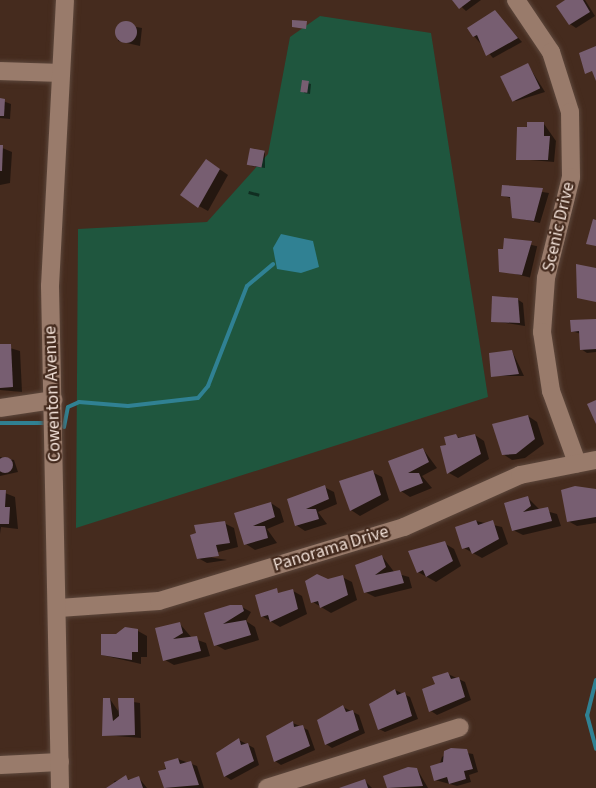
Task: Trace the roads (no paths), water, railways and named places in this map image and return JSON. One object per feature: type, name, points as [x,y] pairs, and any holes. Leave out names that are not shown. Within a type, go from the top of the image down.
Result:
[{"type":"street","name":"Cowenton Avenue","points":[[60,788],[59,609],[51,257],[65,0]]},
{"type":"street","name":"Scenic Drive","points":[[516,0],[551,52],[570,112],[571,177],[546,278],[542,332],[551,392],[577,463]]},
{"type":"street","points":[[0,71],[61,73]]},
{"type":"street","points":[[0,408],[53,400]]},
{"type":"street","name":"Panorama Drive","points":[[59,609],[159,601],[388,532],[506,480],[596,460]]},
{"type":"street","points":[[267,788],[305,782],[460,727]]},
{"type":"street","points":[[0,765],[60,762]]},
{"type":"water","points":[[281,234],[313,241],[319,267],[301,273],[277,269],[273,248]]},
{"type":"waterway","points":[[64,427],[68,407],[79,402],[128,406],[198,398],[208,386],[247,286],[273,264]]},
{"type":"waterway","points":[[0,423],[44,423]]},
{"type":"waterway","points":[[596,680],[587,715],[596,749]]}]
